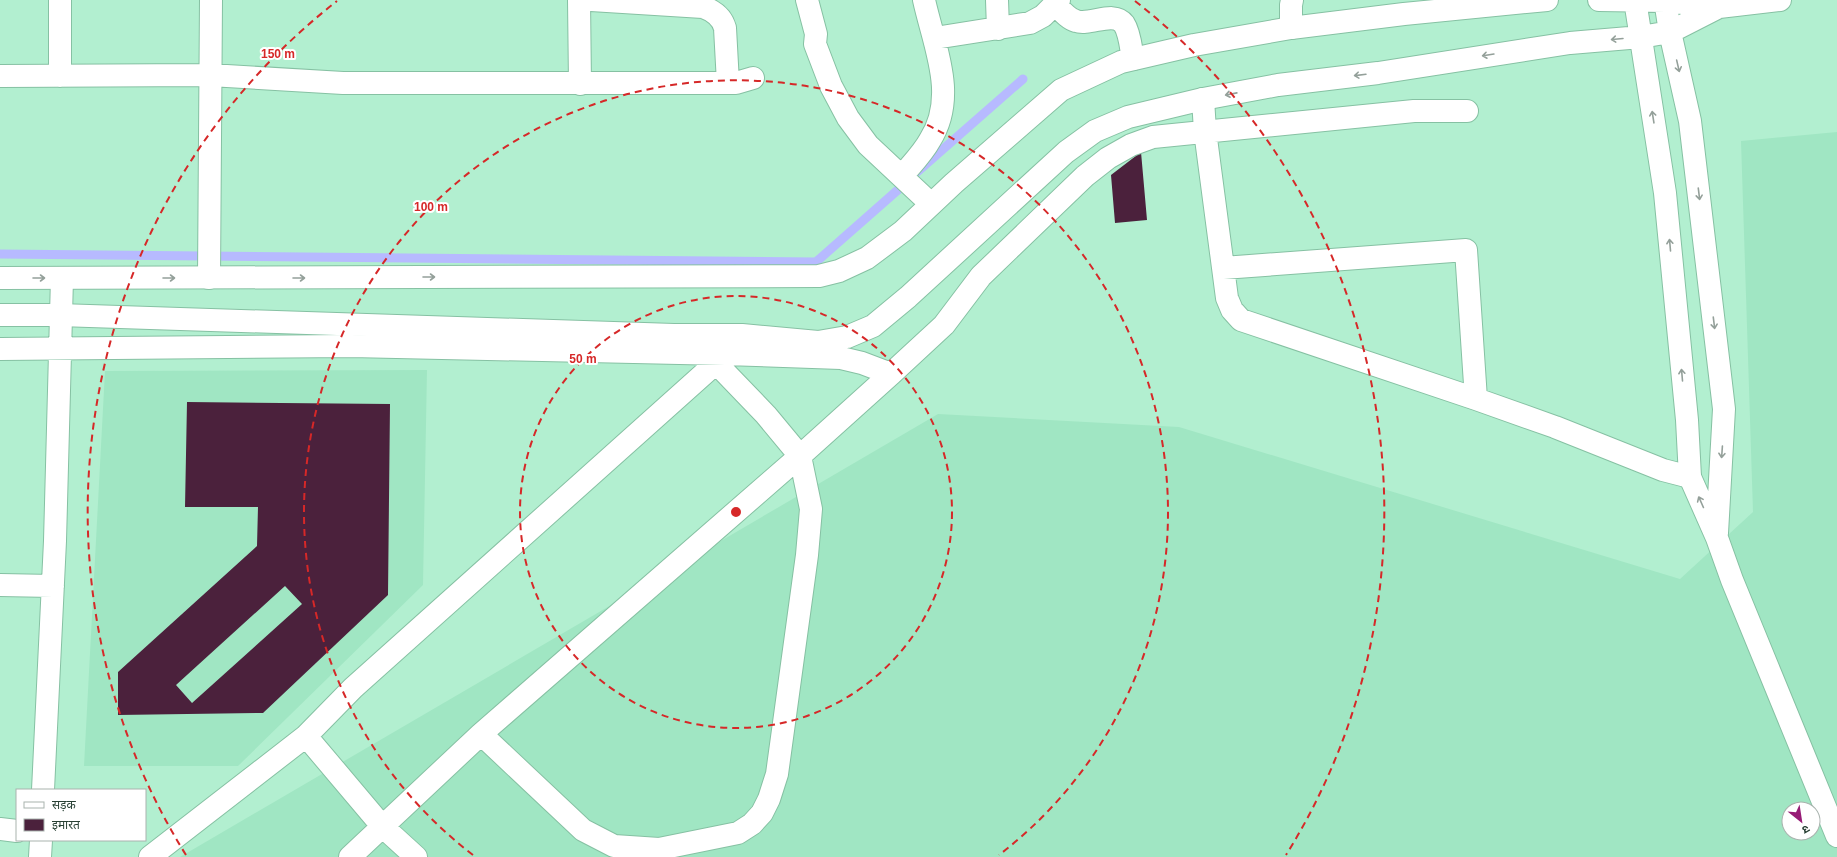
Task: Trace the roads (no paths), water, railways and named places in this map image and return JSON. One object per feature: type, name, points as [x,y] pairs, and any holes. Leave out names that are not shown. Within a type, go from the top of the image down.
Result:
[{"type":"street","points":[[60,0],[60,76]]},
{"type":"street","points":[[209,278],[211,0]]},
{"type":"street","points":[[579,0],[580,84]]},
{"type":"street","points":[[591,0],[703,7],[717,14],[723,21],[725,28],[728,83]]},
{"type":"street","points":[[807,0],[816,34],[815,44],[831,86],[848,118],[868,145],[931,204]]},
{"type":"street","points":[[902,176],[931,140],[943,108],[944,86],[940,60],[924,0]]},
{"type":"street","points":[[997,0],[998,29]]},
{"type":"street","points":[[1291,28],[1292,0]]},
{"type":"street","points":[[0,278],[819,276],[839,271],[867,258],[903,231],[931,204],[1061,90],[1121,62],[1194,45],[1291,28],[1404,14],[1547,0]]},
{"type":"street","points":[[1599,0],[1665,1],[1719,7],[1780,0]]},
{"type":"street","points":[[1635,0],[1665,193],[1687,420],[1690,477],[1717,538],[1732,580],[1837,836]]},
{"type":"street","points":[[1665,1],[1670,32],[1690,121],[1724,409],[1717,538]]},
{"type":"street","points":[[934,38],[1030,23],[1043,16],[1057,2],[1071,19],[1078,22],[1112,18],[1123,23],[1127,31],[1133,59]]},
{"type":"street","points":[[0,314],[666,335],[742,335],[818,342],[847,337],[873,326],[908,297],[1066,152],[1095,131],[1128,117],[1278,85],[1378,72],[1570,43],[1641,37],[1670,32],[1719,7]]},
{"type":"street","points":[[0,76],[210,75],[343,83],[580,84],[736,83],[753,78]]},
{"type":"street","points":[[1203,100],[1205,131],[1227,298],[1232,310],[1241,320],[1476,399],[1555,427],[1663,470],[1690,477]]},
{"type":"street","points":[[350,857],[481,734],[892,374],[944,324],[981,276],[1085,176],[1108,158],[1153,136],[1414,111],[1467,111]]},
{"type":"street","points":[[1223,268],[1466,250],[1476,399]]},
{"type":"street","points":[[44,789],[53,586],[59,315],[62,278]]},
{"type":"street","points":[[150,857],[306,736],[353,688],[721,358],[742,335]]},
{"type":"street","points":[[0,349],[351,346],[721,358],[841,358],[862,363],[892,374]]},
{"type":"street","points":[[481,734],[583,830],[614,846],[659,849],[732,834],[752,824],[762,813],[769,799],[777,774],[807,555],[811,509],[800,456],[721,358]]},
{"type":"street","points":[[0,585],[53,586]]},
{"type":"street","points":[[306,736],[382,826],[416,857]]},
{"type":"street","points":[[0,829],[16,831]]},
{"type":"street","points":[[40,857],[41,841]]},
{"type":"waterway","points":[[917,172],[1023,79]]},
{"type":"waterway","points":[[0,254],[816,262],[908,181]]}]
